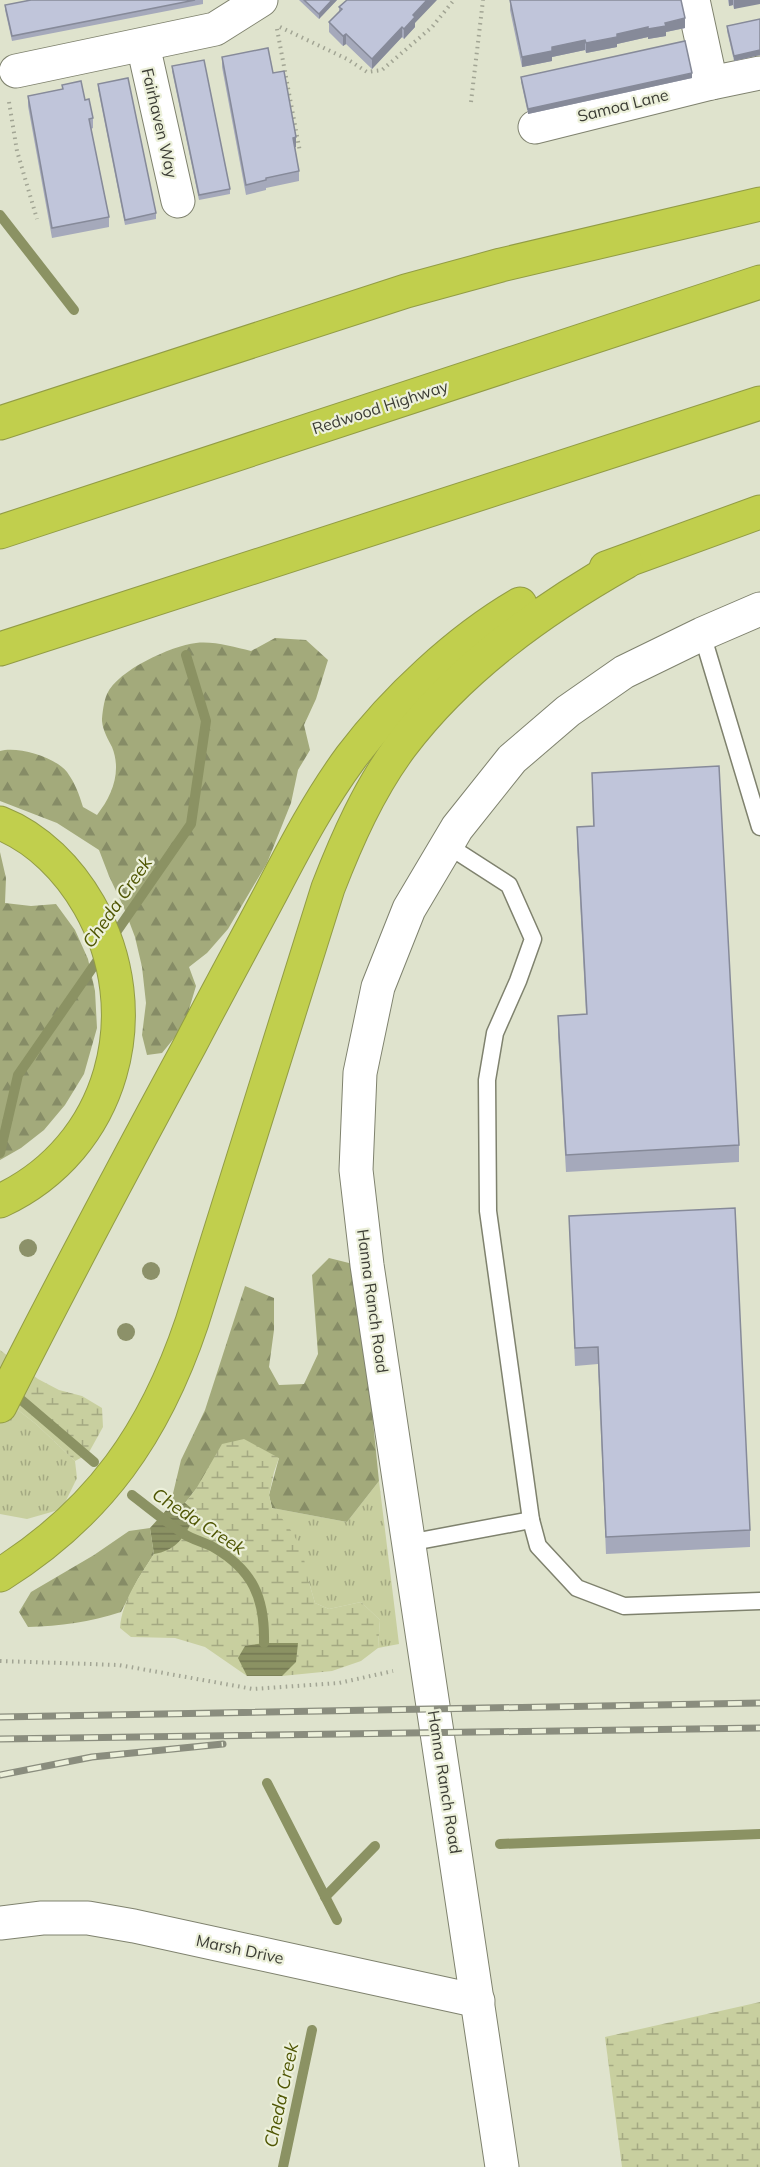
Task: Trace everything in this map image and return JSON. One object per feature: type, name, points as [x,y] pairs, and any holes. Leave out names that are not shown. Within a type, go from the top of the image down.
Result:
[{"type":"highway","points":[[0,423],[406,291],[501,265],[760,204]]},
{"type":"highway","name":"Redwood Highway","points":[[0,532],[760,282]]},
{"type":"highway","points":[[0,404],[72,399]]},
{"type":"highway","points":[[0,650],[760,404]]},
{"type":"highway","points":[[0,1406],[309,822],[352,756],[374,730],[399,702],[455,650],[516,606],[586,574],[626,562],[760,512]]},
{"type":"highway","points":[[0,1575],[43,1546],[85,1508],[126,1458],[165,1392],[192,1322],[328,888],[356,823],[384,771],[423,719],[501,644],[561,601],[626,562]]},
{"type":"highway","points":[[0,823],[30,839],[50,856],[81,891],[112,957],[119,1009],[118,1040],[113,1067],[91,1119],[75,1142],[56,1162],[34,1180],[0,1200]]},
{"type":"street","name":"Fairhaven Way","points":[[11,83],[143,45],[215,29],[261,0]]},
{"type":"street","points":[[693,0],[711,83]]},
{"type":"street","name":"Fairhaven Way","points":[[143,45],[178,201]]},
{"type":"street","name":"Samoa Lane","points":[[535,128],[711,83],[760,73]]},
{"type":"street","name":"Hanna Ranch Road","points":[[502,2167],[367,1265],[356,1170],[360,1073],[378,987],[409,909],[457,828],[512,759],[568,711],[624,672],[760,609]]},
{"type":"street","name":"Marsh Drive","points":[[0,1923],[42,1918],[88,1918],[478,2001]]},
{"type":"lane","points":[[702,634],[760,827]]},
{"type":"lane","points":[[447,845],[509,885],[533,939],[495,1034],[487,1080],[488,1211],[531,1520],[538,1546],[577,1588],[624,1606],[760,1601]]},
{"type":"lane","points":[[408,1543],[531,1520]]},
{"type":"path","points":[[300,152],[276,25],[347,59],[367,72],[375,71],[382,70],[432,27],[454,0]]},
{"type":"path","points":[[471,102],[483,0]]},
{"type":"path","points":[[11,83],[18,151],[37,219]]},
{"type":"path","points":[[0,1661],[118,1665],[253,1689],[339,1683],[426,1664]]},
{"type":"green space","points":[[275,638],[306,640],[328,660],[316,699],[304,725],[310,750],[298,770],[291,803],[267,863],[228,929],[207,953],[189,967],[196,986],[184,1026],[162,1053],[147,1055],[142,1035],[146,1003],[142,967],[135,937],[99,850],[57,823],[0,801],[0,751],[26,751],[54,762],[70,776],[83,807],[97,815],[111,792],[116,774],[115,756],[102,721],[103,708],[113,685],[122,676],[160,654],[185,645],[210,643],[251,651]]},
{"type":"green space","points":[[0,852],[6,878],[5,903],[31,906],[56,904],[75,930],[88,959],[95,991],[97,1028],[84,1074],[65,1105],[44,1130],[21,1148],[0,1160]]},
{"type":"green space","points":[[329,1258],[357,1265],[379,1481],[347,1522],[272,1508],[269,1495],[279,1458],[196,1489],[185,1503],[170,1506],[181,1460],[205,1410],[245,1286],[274,1298],[274,1330],[269,1367],[279,1385],[304,1384],[318,1354],[312,1275]]},
{"type":"green space","points":[[0,1350],[38,1379],[59,1390],[82,1396],[102,1408],[103,1427],[88,1454],[75,1461],[36,1424],[0,1396]]},
{"type":"green space","points":[[0,1396],[36,1424],[75,1461],[77,1478],[62,1509],[27,1519],[0,1514]]},
{"type":"green space","points":[[244,1439],[279,1458],[269,1495],[272,1508],[287,1524],[302,1549],[315,1603],[329,1609],[361,1602],[380,1620],[378,1648],[361,1661],[332,1671],[282,1676],[247,1676],[205,1647],[175,1638],[131,1637],[120,1628],[128,1599],[154,1554],[150,1528],[170,1506],[185,1503],[196,1489],[222,1444]]},
{"type":"green space","points":[[379,1481],[399,1644],[378,1648],[380,1620],[361,1602],[329,1609],[315,1603],[308,1579],[272,1508],[347,1522]]},
{"type":"green space","points":[[150,1528],[154,1554],[121,1612],[75,1623],[28,1627],[19,1612],[31,1592],[94,1555],[129,1531]]},
{"type":"green space","points":[[760,2002],[760,2167],[622,2167],[605,2037]]},
{"type":"shaded area","points":[[185,1503],[196,1512],[189,1527],[170,1549],[154,1554],[150,1528],[170,1506]]},
{"type":"shaded area","points":[[264,1643],[298,1643],[296,1662],[282,1676],[247,1676],[238,1658],[245,1646]]},
{"type":"building","points":[[31,0],[195,0],[12,36],[5,5]]},
{"type":"building","points":[[304,0],[332,0],[319,14]]},
{"type":"building","points":[[347,0],[427,0],[404,29],[402,27],[372,59],[346,34],[343,36],[329,22],[342,9],[339,7]]},
{"type":"building","points":[[510,0],[681,0],[685,18],[665,23],[666,26],[648,29],[648,27],[617,34],[617,37],[586,43],[585,40],[552,47],[552,51],[522,57]]},
{"type":"building","points":[[760,19],[760,50],[734,56],[727,26]]},
{"type":"building","points":[[685,41],[692,73],[528,109],[521,77]]},
{"type":"building","points":[[268,48],[273,73],[284,71],[296,137],[293,138],[299,171],[246,185],[222,57]]},
{"type":"building","points":[[204,60],[230,189],[199,195],[172,66]]},
{"type":"building","points":[[128,78],[156,213],[125,220],[98,84]]},
{"type":"building","points":[[81,81],[85,100],[89,99],[93,118],[89,119],[109,217],[52,228],[28,96],[63,89],[62,85]]},
{"type":"building","points":[[719,766],[739,1145],[566,1155],[558,1016],[587,1014],[577,827],[594,826],[592,773]]},
{"type":"building","points":[[735,1208],[750,1530],[606,1537],[598,1347],[575,1348],[569,1216]]},
{"type":"waterway","name":"Cheda Creek","points":[[0,215],[74,310]]},
{"type":"waterway","name":"Cheda Creek","points":[[110,941],[191,824],[206,721],[186,655]]},
{"type":"waterway","name":"Cheda Creek","points":[[0,1153],[18,1075],[102,954]]},
{"type":"waterway","name":"Cheda Creek","points":[[12,1392],[94,1462]]},
{"type":"waterway","name":"Cheda Creek","points":[[132,1495],[184,1534],[213,1547],[238,1565],[254,1587],[259,1599],[264,1627],[264,1643]]},
{"type":"waterway","name":"Cheda Creek","points":[[267,1783],[337,1920]]},
{"type":"waterway","points":[[500,1844],[760,1834]]},
{"type":"waterway","points":[[325,1897],[375,1846]]},
{"type":"waterway","name":"Cheda Creek","points":[[283,2167],[312,2030]]},
{"type":"railway","points":[[0,1717],[760,1703]]},
{"type":"railway","points":[[0,1739],[760,1728]]},
{"type":"railway","points":[[0,1775],[92,1757],[223,1744]]}]
